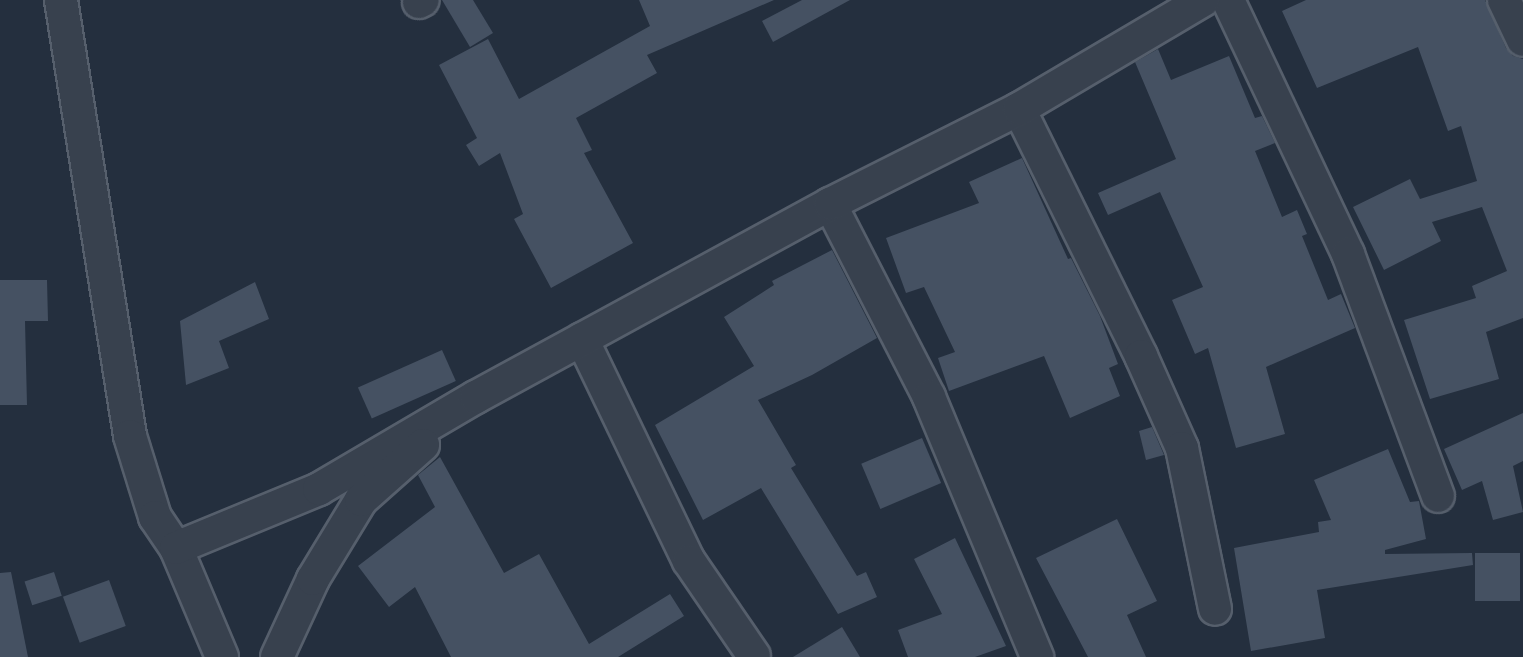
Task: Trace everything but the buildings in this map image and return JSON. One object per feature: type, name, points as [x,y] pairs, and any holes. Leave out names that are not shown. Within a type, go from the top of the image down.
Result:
[{"type":"street","points":[[61,0],[130,436],[155,517],[176,548],[222,657]]},
{"type":"street","points":[[176,548],[319,489],[476,397],[830,204],[1019,109],[1203,0]]},
{"type":"street","points":[[1228,0],[1348,254],[1438,496]]},
{"type":"street","points":[[1504,0],[1523,40]]},
{"type":"street","points":[[1019,109],[1141,356],[1182,448],[1215,609]]},
{"type":"street","points":[[830,204],[929,397],[1037,657]]},
{"type":"street","points":[[582,339],[689,561],[754,656]]},
{"type":"street","points":[[277,657],[313,579],[361,500],[476,397]]}]
